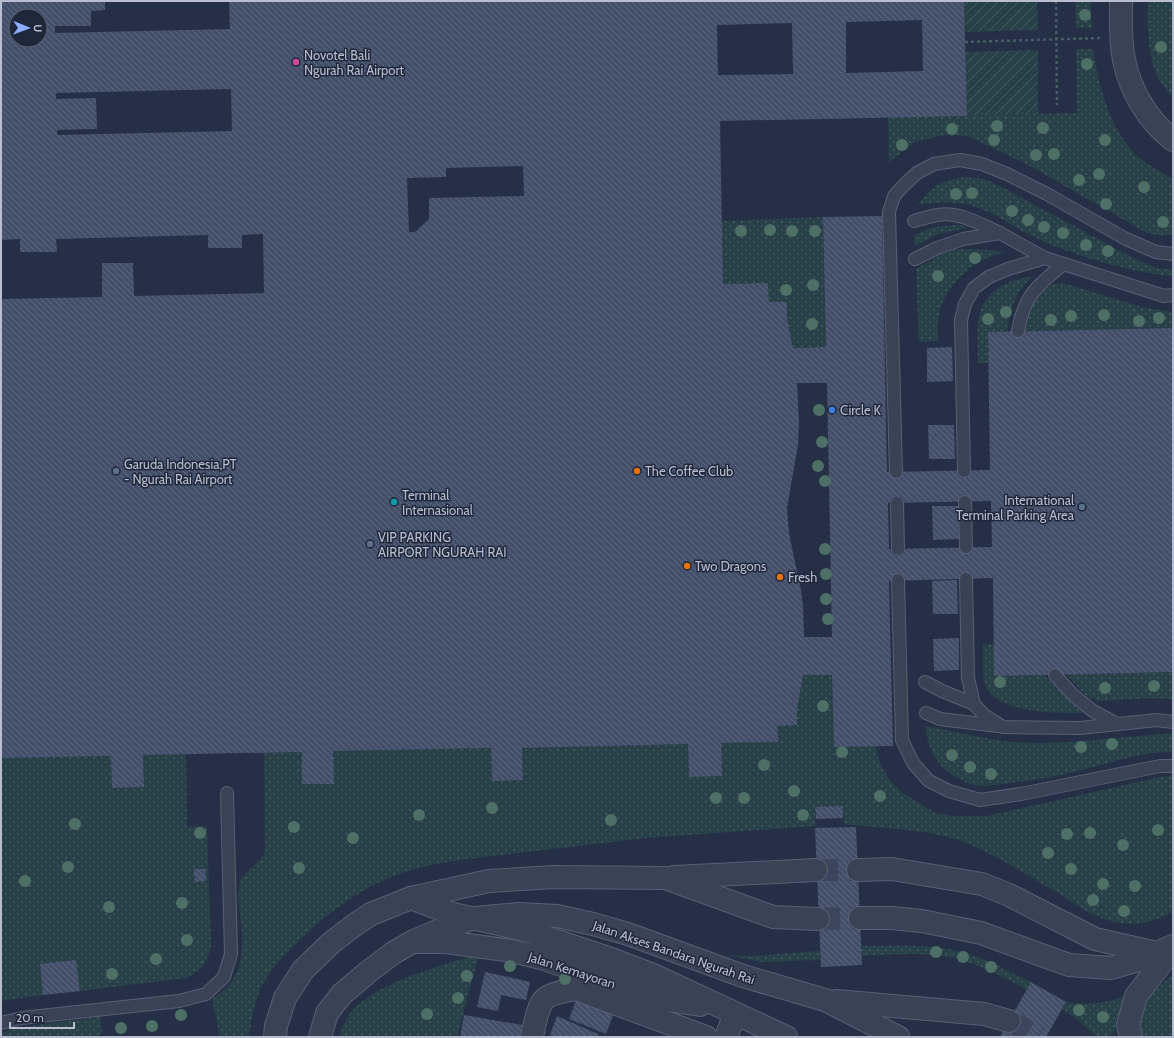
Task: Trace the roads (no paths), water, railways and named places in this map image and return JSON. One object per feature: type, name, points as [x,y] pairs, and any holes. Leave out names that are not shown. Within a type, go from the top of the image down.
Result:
[{"type":"street","points":[[1121,1],[1124,59],[1133,89],[1161,130],[1173,140]]},
{"type":"street","points":[[858,870],[892,869],[982,884],[1009,895],[1095,939],[1168,949]]},
{"type":"street","points":[[274,1037],[285,998],[303,970],[331,943],[371,914],[411,898],[489,881],[554,877],[665,878],[816,870]]},
{"type":"street","points":[[665,878],[773,917],[818,919]]},
{"type":"street","points":[[411,898],[453,914],[474,918]]},
{"type":"street","name":"Jalan Akses Bandara Ngurah Rai","points":[[474,918],[533,915],[557,916],[628,934],[743,976],[825,1000],[898,1037]]},
{"type":"street","points":[[320,1037],[327,1014],[342,994],[368,972],[393,953],[414,941],[474,918]]},
{"type":"street","name":"Jalan Kemayoran","points":[[474,918],[521,928],[653,975],[786,1037]]},
{"type":"street","points":[[860,918],[891,918],[922,921],[982,933],[1069,965],[1111,968],[1139,960],[1168,949]]},
{"type":"street","name":"Jalan Kemayoran","points":[[414,941],[446,942],[512,951],[541,958],[661,998],[732,1012]]},
{"type":"street","points":[[1131,1037],[1128,1025],[1136,996],[1168,949]]},
{"type":"street","points":[[532,1037],[537,1017],[544,1000],[557,993],[576,989],[706,1037]]},
{"type":"street","name":"Jalan Akses Bandara Ngurah Rai","points":[[825,1000],[984,1014],[1009,1021]]},
{"type":"street","points":[[726,1037],[732,1012]]},
{"type":"lane","points":[[896,472],[889,212],[894,196],[904,185],[923,170],[934,164],[960,160],[982,164],[1008,174],[1047,194],[1126,239],[1156,252],[1173,254]]},
{"type":"lane","points":[[914,221],[940,214],[954,215],[974,221],[1000,233],[1045,258],[1164,296],[1173,295]]},
{"type":"lane","points":[[915,259],[937,248],[963,239],[1000,233]]},
{"type":"lane","points":[[964,471],[961,320],[965,304],[974,288],[989,278],[1008,269],[1045,258]]},
{"type":"lane","points":[[1018,332],[1024,308],[1032,293],[1043,280],[1064,264]]},
{"type":"lane","points":[[965,502],[966,547]]},
{"type":"lane","points":[[897,503],[898,549]]},
{"type":"lane","points":[[966,579],[968,678],[974,704]]},
{"type":"lane","points":[[898,580],[902,740],[913,763],[929,782],[949,791],[980,800],[1021,794],[1160,766],[1173,766]]},
{"type":"lane","points":[[1055,675],[1073,695],[1093,711],[1117,724]]},
{"type":"lane","points":[[925,682],[942,691],[974,704],[984,715],[1004,727]]},
{"type":"lane","points":[[926,713],[940,719],[1004,727],[1080,728],[1157,720],[1173,722]]},
{"type":"lane","points":[[1,1023],[22,1018],[179,1001],[206,994],[224,977],[232,954],[227,793]]},
{"type":"tunnel","points":[[816,870],[858,870]]},
{"type":"tunnel","points":[[818,919],[860,918]]},
{"type":"tunnel","points":[[1009,1021],[1039,1037]]},
{"type":"place","name":"Novotel Bali Ngurah Rai Airport","points":[[296,62]]},
{"type":"place","name":"Circle K","points":[[832,410]]},
{"type":"place","name":"Garuda Indonesia,PT - Ngurah Rai Airport","points":[[116,471]]},
{"type":"place","name":"The Coffee Club","points":[[637,471]]},
{"type":"place","name":"Terminal Internasional","points":[[394,502]]},
{"type":"place","name":"International Terminal Parking Area","points":[[1082,507]]},
{"type":"place","name":"VIP PARKING AIRPORT NGURAH RAI","points":[[370,544]]},
{"type":"place","name":"Two Dragons","points":[[687,566]]},
{"type":"place","name":"Fresh","points":[[780,577]]}]
